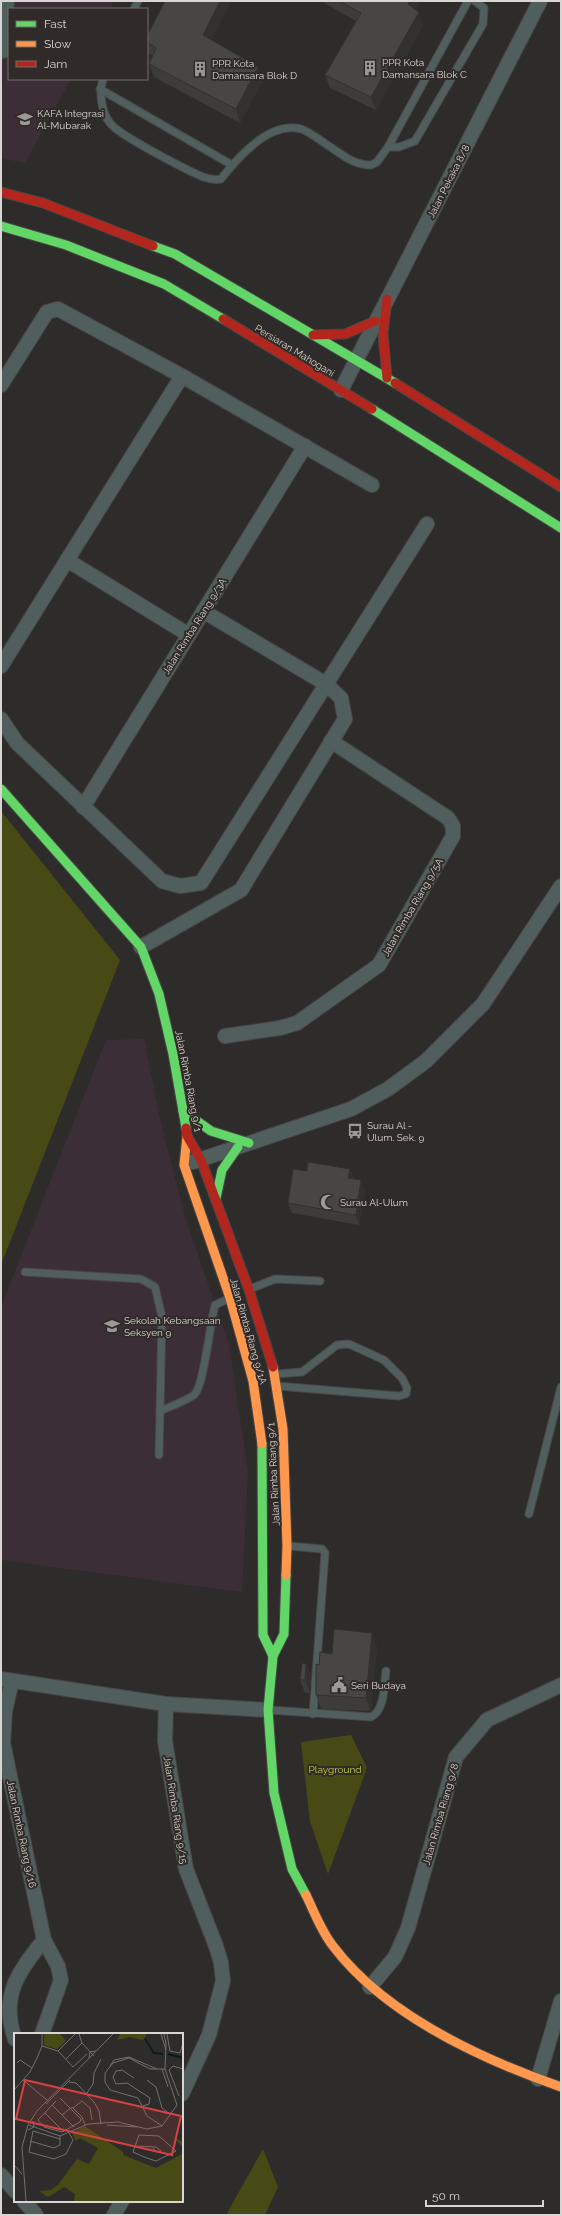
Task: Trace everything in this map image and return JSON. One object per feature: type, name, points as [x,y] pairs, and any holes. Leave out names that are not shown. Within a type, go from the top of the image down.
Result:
[{"type":"street","points":[[3,51],[7,1]]},
{"type":"street","name":"Jalan Pekaka 8/8","points":[[341,390],[386,299],[540,1]]},
{"type":"street","points":[[1,192],[43,203],[175,254],[387,378],[561,487]]},
{"type":"street","name":"Persiaran Mahogani","points":[[1,226],[66,245],[164,284],[341,390],[561,528]]},
{"type":"street","points":[[8,239],[29,234]]},
{"type":"street","points":[[386,299],[383,333],[387,378]]},
{"type":"street","points":[[1,386],[47,312],[58,309],[182,376],[372,485]]},
{"type":"street","points":[[313,335],[335,336],[347,334],[358,331],[375,321]]},
{"type":"street","points":[[1,666],[182,376]]},
{"type":"street","name":"Jalan Rimba Riang 9/3A","points":[[83,807],[305,446]]},
{"type":"street","points":[[1,719],[17,743],[162,880],[180,886],[201,883],[427,524]]},
{"type":"street","points":[[67,560],[189,635]]},
{"type":"street","points":[[141,947],[241,890],[345,719],[341,698],[326,684],[203,612]]},
{"type":"street","name":"Jalan Rimba Riang 9/5A","points":[[225,1036],[280,1028],[297,1023],[379,965],[453,836],[453,826],[448,818],[331,741]]},
{"type":"street","name":"Jalan Rimba Riang 9/1","points":[[1,789],[141,947],[159,994],[173,1054],[187,1136],[201,1160],[216,1200],[239,1294],[275,1374],[283,1429],[287,1546],[284,1634],[273,1656],[268,1710],[274,1793],[292,1869],[332,1945],[370,1987],[450,2041],[538,2079],[561,2087]]},
{"type":"street","points":[[184,1165],[350,1109],[388,1089],[426,1061],[483,1004],[561,886]]},
{"type":"street","points":[[183,1111],[211,1131],[244,1145]]},
{"type":"street","name":"Jalan Rimba Riang 9/1A","points":[[187,1136],[184,1165],[239,1294],[262,1440],[264,1546],[262,1609],[264,1635],[273,1656]]},
{"type":"street","points":[[216,1200],[218,1177],[224,1163],[244,1145]]},
{"type":"street","points":[[264,1546],[287,1546]]},
{"type":"street","points":[[7,1680],[166,1704],[268,1710]]},
{"type":"street","name":"Jalan Rimba Riang 9/16","points":[[7,1680],[3,1743],[44,1940],[58,1966],[61,1980],[42,2033]]},
{"type":"street","name":"Jalan Rimba Riang 9/8","points":[[370,1987],[395,1956],[408,1928],[456,1757],[487,1720],[561,1686]]},
{"type":"street","name":"Jalan Rimba Riang 9/15","points":[[166,1704],[165,1741],[186,1869],[216,1946],[221,1963],[223,1981],[209,2035],[183,2092]]},
{"type":"street","points":[[14,2038],[7,2027],[2,2009],[7,1984],[44,1940]]},
{"type":"street","points":[[538,2079],[561,2000]]},
{"type":"street","points":[[1,2175],[14,2190]]},
{"type":"street","points":[[25,2202],[36,2215]]},
{"type":"street","points":[[114,2215],[121,2202]]},
{"type":"lane","points":[[103,80],[100,89],[104,108],[110,123],[122,134],[204,178],[221,179],[232,165],[262,138],[286,128],[301,129],[352,161],[362,165],[371,165],[377,162],[388,147],[468,1]]},
{"type":"lane","points":[[388,147],[399,147],[416,141],[483,24],[484,8],[475,1]]},
{"type":"lane","points":[[100,89],[232,165]]},
{"type":"lane","points":[[25,1272],[141,1279],[155,1287],[162,1317],[159,1455]]},
{"type":"lane","points":[[160,1411],[195,1394],[202,1382],[211,1319],[215,1304],[275,1279],[320,1281]]},
{"type":"lane","points":[[275,1374],[302,1372],[337,1345],[349,1344],[384,1360],[402,1378],[407,1388],[406,1394],[399,1396],[277,1386]]},
{"type":"lane","points":[[529,1514],[561,1387]]},
{"type":"lane","points":[[287,1546],[315,1547],[322,1549],[325,1553],[313,1714]]},
{"type":"lane","points":[[268,1710],[364,1718],[376,1714],[380,1708],[386,1671]]},
{"type":"shaded area","name":"KAFA Integrasi Al-Mubarak","points":[[1,1],[114,1],[110,8],[8,8],[8,80],[70,80],[25,163],[1,158]]},
{"type":"shaded area","name":"Sekolah Kebangsaan Seksyen 9","points":[[144,1039],[161,1124],[186,1220],[229,1345],[248,1471],[242,1592],[1,1560],[1,1307],[106,1040]]},
{"type":"green space","points":[[1,811],[120,960],[1,1265]]},
{"type":"green space","name":"Playground","points":[[351,1735],[367,1768],[328,1874],[310,1821],[301,1742]]},
{"type":"green space","points":[[263,2149],[278,2187],[265,2215],[226,2215]]},
{"type":"building","name":"PPR Kota Damansara Blok D","points":[[165,1],[220,1],[203,35],[258,67],[236,109],[149,64],[156,48],[148,43],[148,34]]},
{"type":"building","name":"PPR Kota Damansara Blok C","points":[[339,1],[410,1],[408,4],[419,12],[371,97],[325,75],[361,13]]},
{"type":"building","name":"Surau Al-Ulum","points":[[308,1162],[350,1169],[348,1178],[361,1180],[356,1215],[288,1203],[293,1169],[307,1171]]},
{"type":"building","name":"Seri Budaya","points":[[334,1629],[372,1633],[366,1698],[316,1695],[316,1664],[319,1665],[320,1652],[332,1654]]},
{"type":"building","points":[[302,1663],[306,1664],[305,1680],[300,1680]]},
{"type":"traffic: fast","points":[[1,226],[66,245],[164,284],[223,319]]},
{"type":"traffic: fast","points":[[153,246],[175,254],[395,383]]},
{"type":"traffic: fast","points":[[372,409],[561,528]]},
{"type":"traffic: fast","points":[[1,789],[141,947],[159,994],[173,1054],[186,1128]]},
{"type":"traffic: fast","points":[[183,1111],[211,1131],[249,1143]]},
{"type":"traffic: fast","points":[[216,1198],[222,1170],[238,1147]]},
{"type":"traffic: fast","points":[[262,1444],[263,1635],[273,1656]]},
{"type":"traffic: fast","points":[[286,1575],[284,1634],[273,1656],[268,1710],[274,1793],[292,1869],[306,1895]]},
{"type":"traffic: slow","points":[[187,1136],[184,1165],[230,1298],[253,1381],[262,1444]]},
{"type":"traffic: slow","points":[[273,1367],[283,1429],[287,1546],[286,1575]]},
{"type":"traffic: slow","points":[[306,1895],[321,1927],[333,1946],[354,1971],[379,1993],[407,2014],[436,2032],[499,2063],[561,2087]]},
{"type":"traffic: jam","points":[[1,192],[43,203],[153,246]]},
{"type":"traffic: jam","points":[[387,299],[383,333],[387,378]]},
{"type":"traffic: jam","points":[[223,319],[372,409]]},
{"type":"traffic: jam","points":[[313,335],[345,334],[375,321]]},
{"type":"traffic: jam","points":[[395,383],[561,487]]},
{"type":"traffic: jam","points":[[186,1128],[187,1136],[201,1160],[249,1290],[273,1367]]},
{"type":"place","name":"PPR Kota Damansara Blok C","points":[[370,68]]},
{"type":"place","name":"PPR Kota Damansara Blok D","points":[[200,69]]},
{"type":"place","name":"KAFA Integrasi Al-Mubarak","points":[[25,119]]},
{"type":"place","name":"Surau Al - Ulum. Sek. 9","points":[[355,1131]]},
{"type":"place","name":"Surau Al-Ulum","points":[[328,1202]]},
{"type":"place","name":"Sekolah Kebangsaan Seksyen 9","points":[[112,1326]]},
{"type":"place","name":"Seri Budaya","points":[[339,1685]]}]
